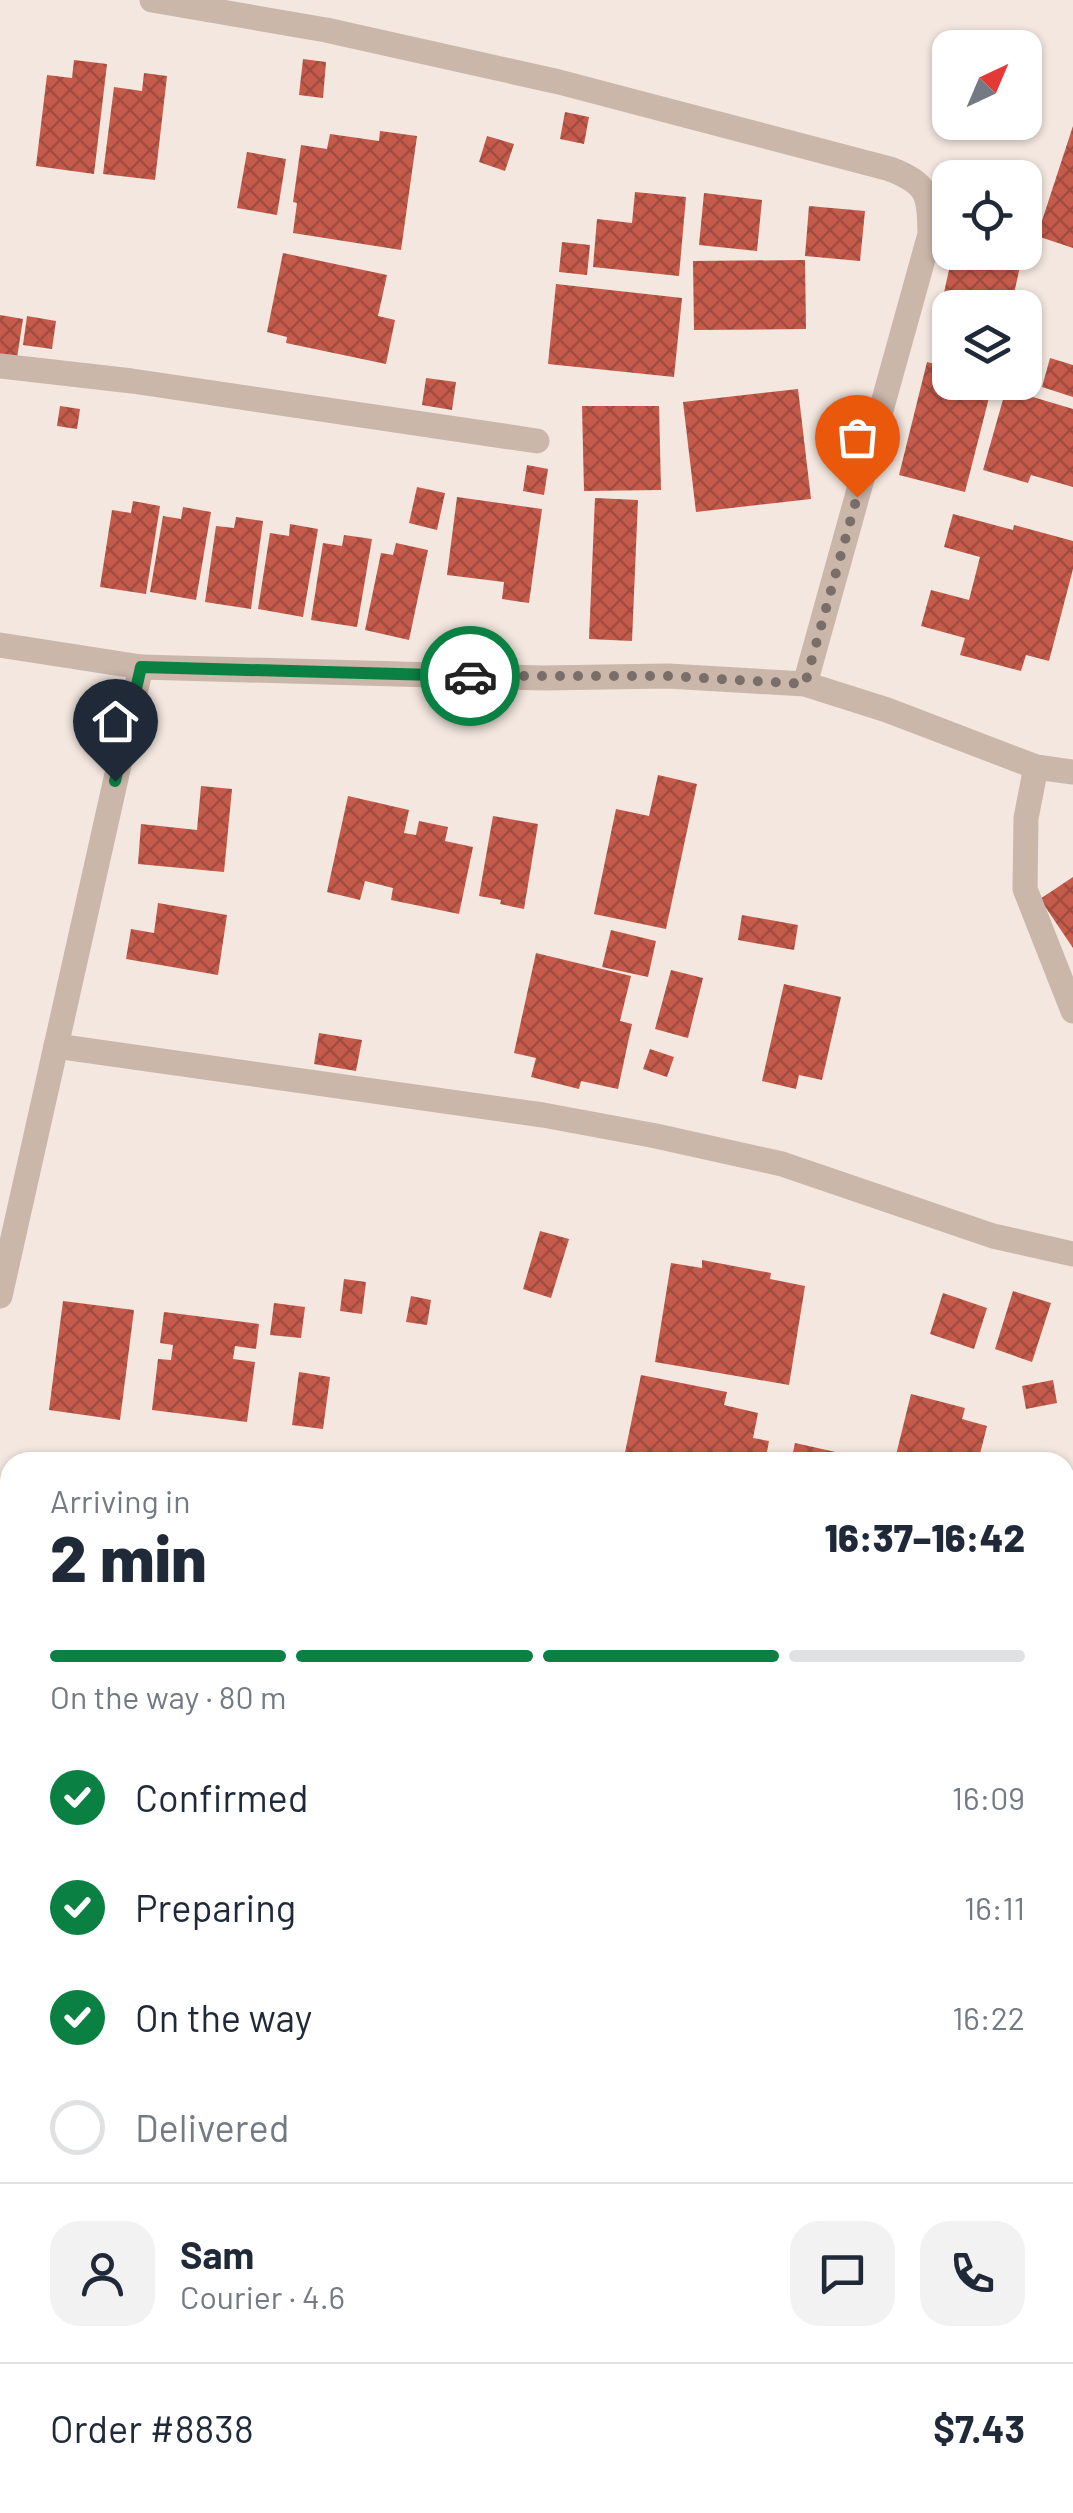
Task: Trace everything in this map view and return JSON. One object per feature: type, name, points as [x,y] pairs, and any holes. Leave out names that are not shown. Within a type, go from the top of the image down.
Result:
[{"type":"street","points":[[152,0],[326,30],[559,82],[914,178],[929,198],[930,234],[805,684]]},
{"type":"street","points":[[0,366],[132,381],[536,441]]},
{"type":"street","points":[[0,645],[141,667],[542,678],[668,676],[805,684],[887,710],[1036,767],[1073,772]]},
{"type":"street","points":[[0,1296],[141,667]]},
{"type":"street","points":[[1036,767],[1026,818],[1026,889],[1073,1010]]},
{"type":"street","points":[[56,1046],[544,1115],[656,1136],[782,1164],[993,1236],[1073,1254]]},
{"type":"building","points":[[303,59],[326,62],[323,98],[299,95]]},
{"type":"building","points":[[74,60],[107,64],[94,174],[36,166],[47,75],[72,78]]},
{"type":"building","points":[[144,73],[167,76],[155,180],[103,174],[114,87],[142,91]]},
{"type":"building","points":[[565,112],[589,117],[584,144],[560,139]]},
{"type":"building","points":[[1073,126],[1073,248],[1042,238],[1042,221]]},
{"type":"building","points":[[380,131],[417,136],[401,250],[293,233],[301,145],[327,149],[330,134],[379,141]]},
{"type":"building","points":[[487,136],[514,144],[505,171],[479,162]]},
{"type":"building","points":[[247,152],[286,159],[277,215],[237,208]]},
{"type":"building","points":[[635,192],[686,197],[679,276],[593,267],[597,219],[632,223]]},
{"type":"building","points":[[704,193],[762,200],[757,251],[699,245]]},
{"type":"building","points":[[809,206],[865,211],[860,261],[805,256]]},
{"type":"building","points":[[562,242],[590,245],[587,275],[559,272]]},
{"type":"building","points":[[283,253],[387,275],[378,316],[395,320],[386,364],[286,343],[287,337],[267,332]]},
{"type":"building","points":[[805,260],[806,329],[694,330],[693,261]]},
{"type":"building","points":[[949,270],[1019,270],[1015,290],[945,290]]},
{"type":"building","points":[[556,284],[682,298],[674,377],[548,364]]},
{"type":"building","points":[[0,315],[23,319],[17,358],[0,355]]},
{"type":"building","points":[[27,316],[56,321],[52,349],[23,345]]},
{"type":"building","points":[[1050,358],[1073,365],[1073,397],[1042,387]]},
{"type":"building","points":[[927,362],[932,363],[932,400],[988,400],[965,492],[899,475]]},
{"type":"building","points":[[426,378],[456,382],[452,410],[422,405]]},
{"type":"building","points":[[798,389],[811,499],[696,512],[683,402]]},
{"type":"building","points":[[1003,400],[1042,400],[1073,409],[1073,487],[1031,475],[1028,483],[983,470]]},
{"type":"building","points":[[60,406],[80,409],[77,429],[57,426]]},
{"type":"building","points":[[582,406],[659,406],[661,490],[584,491]]},
{"type":"building","points":[[527,465],[548,469],[544,495],[523,491]]},
{"type":"building","points":[[417,487],[445,493],[437,530],[409,523]]},
{"type":"building","points":[[457,497],[542,509],[529,603],[502,599],[504,582],[447,575]]},
{"type":"building","points":[[595,498],[638,500],[632,641],[589,639]]},
{"type":"building","points":[[133,501],[160,506],[146,594],[100,587],[112,510],[131,513]]},
{"type":"building","points":[[183,507],[211,512],[196,600],[150,592],[163,516],[181,519]]},
{"type":"building","points":[[953,514],[1073,541],[1073,569],[1049,661],[1026,655],[1021,671],[960,655],[965,638],[921,626],[931,590],[969,600],[980,557],[944,547]]},
{"type":"building","points":[[236,517],[263,521],[251,609],[205,602],[216,526],[234,528]]},
{"type":"building","points":[[290,524],[318,529],[303,617],[258,609],[270,533],[289,536]]},
{"type":"building","points":[[344,535],[372,539],[357,627],[311,620],[323,543],[342,546]]},
{"type":"building","points":[[396,543],[428,550],[409,640],[365,630],[381,553],[393,555]]},
{"type":"building","points":[[658,775],[697,784],[666,929],[594,914],[616,809],[649,816]]},
{"type":"building","points":[[201,786],[232,789],[224,872],[138,864],[141,824],[197,830]]},
{"type":"building","points":[[348,796],[409,810],[404,833],[416,835],[419,821],[448,827],[445,841],[473,847],[459,914],[391,900],[393,888],[365,881],[360,900],[327,892]]},
{"type":"building","points":[[493,816],[538,824],[524,909],[479,896]]},
{"type":"building","points":[[1073,877],[1073,948],[1040,899]]},
{"type":"building","points":[[158,903],[227,915],[218,975],[126,959],[131,929],[154,933]]},
{"type":"building","points":[[742,915],[798,925],[794,950],[738,940]]},
{"type":"building","points":[[611,930],[656,941],[648,977],[602,967]]},
{"type":"building","points":[[536,953],[631,976],[620,1021],[632,1024],[618,1089],[581,1081],[579,1089],[531,1077],[536,1058],[514,1053]]},
{"type":"building","points":[[671,970],[703,978],[688,1038],[655,1029]]},
{"type":"building","points":[[784,984],[841,997],[822,1080],[799,1075],[796,1089],[762,1081]]},
{"type":"building","points":[[319,1033],[362,1040],[356,1071],[314,1064]]},
{"type":"building","points":[[650,1049],[674,1057],[667,1077],[643,1069]]},
{"type":"building","points":[[540,1231],[569,1239],[551,1298],[523,1289]]},
{"type":"building","points":[[702,1260],[771,1273],[770,1279],[805,1286],[789,1385],[655,1362],[671,1263],[702,1268]]},
{"type":"building","points":[[344,1279],[366,1282],[362,1314],[340,1311]]},
{"type":"building","points":[[1013,1291],[1051,1303],[1032,1362],[995,1349]]},
{"type":"building","points":[[943,1293],[987,1308],[974,1349],[930,1334]]},
{"type":"building","points":[[411,1296],[431,1300],[427,1325],[406,1322]]},
{"type":"building","points":[[63,1301],[134,1310],[120,1420],[49,1410]]},
{"type":"building","points":[[274,1303],[305,1307],[301,1338],[270,1335]]},
{"type":"building","points":[[164,1312],[259,1324],[256,1349],[235,1346],[233,1359],[255,1362],[247,1422],[152,1410],[158,1359],[171,1360],[173,1345],[160,1343]]},
{"type":"building","points":[[299,1372],[330,1377],[323,1429],[292,1425]]},
{"type":"building","points":[[641,1375],[727,1392],[724,1405],[758,1413],[753,1438],[769,1441],[767,1452],[625,1452]]},
{"type":"building","points":[[1053,1380],[1057,1403],[1026,1409],[1022,1386]]},
{"type":"building","points":[[911,1394],[965,1408],[962,1419],[987,1426],[980,1452],[897,1452]]},
{"type":"building","points":[[795,1443],[836,1452],[793,1452]]},
{"type":"way so far","points":[[470,676],[668,676],[805,684],[857,497]]},
{"type":"route","points":[[115,781],[141,667],[470,676]]}]
